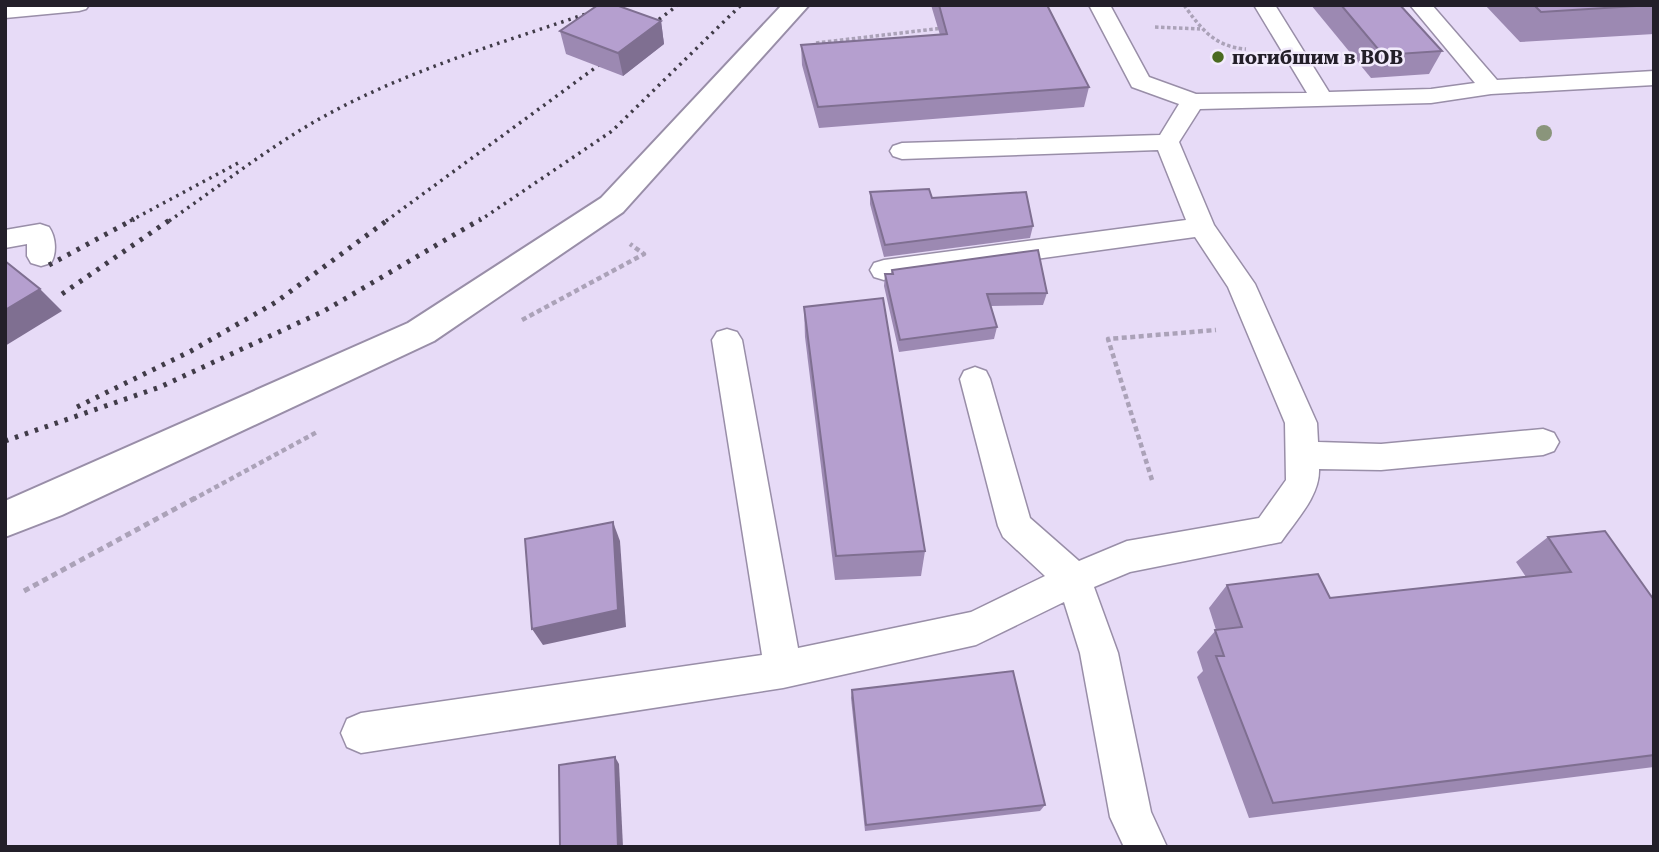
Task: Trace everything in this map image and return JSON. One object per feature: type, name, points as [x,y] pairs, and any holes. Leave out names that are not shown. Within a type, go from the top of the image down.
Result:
[{"type":"street","points":[[5,519],[48,503],[421,332],[612,205],[796,5]]},
{"type":"lane","points":[[5,12],[79,5]]},
{"type":"lane","points":[[1099,5],[1140,82],[1193,101],[1219,103],[1431,96],[1491,87],[1654,78]]},
{"type":"lane","points":[[1264,5],[1322,99]]},
{"type":"lane","points":[[1420,5],[1491,87]]},
{"type":"lane","points":[[1167,142],[1193,101]]},
{"type":"lane","points":[[902,151],[1167,142]]},
{"type":"lane","points":[[361,733],[783,670],[976,628],[1074,579],[1127,557],[1269,531],[1303,483],[1301,423],[1241,284],[1202,227],[1167,142]]},
{"type":"lane","points":[[884,270],[1202,227]]},
{"type":"lane","points":[[5,239],[40,233],[41,256]]},
{"type":"lane","points":[[727,340],[783,670]]},
{"type":"lane","points":[[975,379],[1015,526],[1074,579],[1099,653],[1130,817],[1146,847]]},
{"type":"lane","points":[[1302,455],[1381,457],[1543,442]]},
{"type":"path","points":[[1184,5],[1209,40],[1232,50],[1250,49]]},
{"type":"path","points":[[750,54],[772,61],[799,46],[946,28]]},
{"type":"path","points":[[1152,480],[1108,339],[1229,329]]},
{"type":"building","points":[[598,5],[616,5],[661,21],[618,53],[560,31]]},
{"type":"building","points":[[939,5],[1047,5],[1089,87],[818,107],[801,45],[947,34]]},
{"type":"building","points":[[1341,5],[1400,5],[1442,51],[1383,55]]},
{"type":"building","points":[[1534,5],[1652,5],[1541,12]]},
{"type":"building","points":[[929,189],[932,198],[1026,192],[1033,226],[885,245],[870,192]]},
{"type":"building","points":[[1038,250],[1047,293],[987,294],[997,327],[900,340],[885,274],[893,274],[892,270]]},
{"type":"building","points":[[5,261],[40,289],[5,310]]},
{"type":"building","points":[[883,298],[925,551],[836,556],[804,307]]},
{"type":"building","points":[[613,522],[618,610],[532,629],[525,539]]},
{"type":"building","points":[[1605,531],[1654,600],[1654,755],[1273,803],[1216,656],[1224,656],[1215,630],[1242,627],[1227,585],[1318,574],[1330,598],[1571,572],[1548,537]]},
{"type":"building","points":[[1013,671],[1045,805],[866,825],[852,690]]},
{"type":"building","points":[[615,757],[618,847],[560,847],[559,765]]},
{"type":"railway","points":[[169,221],[277,145],[349,103],[422,71],[612,5]]},
{"type":"railway","points":[[641,33],[678,5]]},
{"type":"railway","points":[[479,221],[612,131],[741,5]]},
{"type":"railway","points":[[386,221],[614,54]]},
{"type":"railway","points":[[130,221],[240,162]]},
{"type":"railway","points":[[49,265],[134,219]]},
{"type":"railway","points":[[62,294],[171,219]]},
{"type":"railway","points":[[77,407],[191,351],[276,302],[389,219]]},
{"type":"railway","points":[[5,441],[160,387],[324,311],[481,219]]},
{"type":"place","name":"погибшим в ВОВ","points":[[1218,57]]}]
